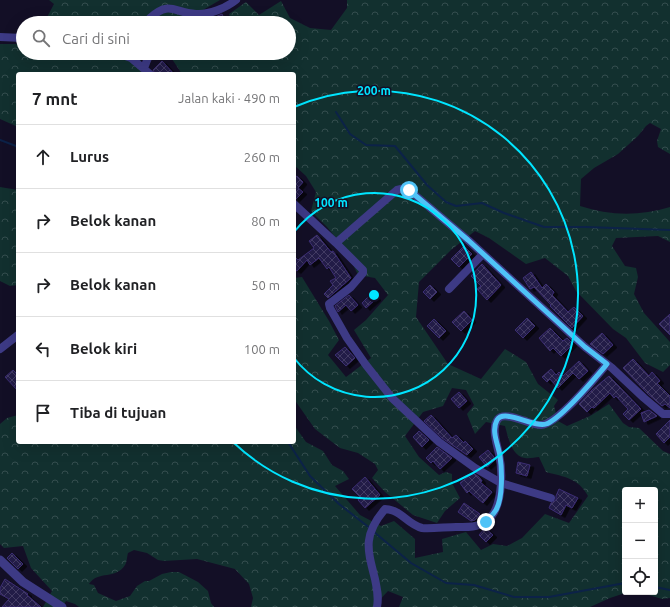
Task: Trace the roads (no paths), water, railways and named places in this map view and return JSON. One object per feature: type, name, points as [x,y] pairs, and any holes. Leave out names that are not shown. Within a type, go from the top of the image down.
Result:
[{"type":"street","points":[[152,16],[159,10],[170,8],[196,14],[214,11],[229,6],[236,0]]},
{"type":"street","points":[[0,37],[16,38]]},
{"type":"street","points":[[133,60],[147,71],[149,60]]},
{"type":"street","points":[[336,244],[397,190],[405,188],[409,190],[483,254],[580,342],[664,414],[670,414]]},
{"type":"street","points":[[296,206],[363,270],[363,273],[351,287],[329,304],[348,338],[366,365],[392,398],[439,442],[475,468],[501,483],[551,498]]},
{"type":"street","points":[[449,289],[483,254]]},
{"type":"street","points":[[0,349],[16,337]]},
{"type":"street","points":[[377,607],[379,597],[368,551],[369,537],[374,522],[385,509],[394,511],[409,522],[423,528],[474,527],[486,522],[496,509],[501,483],[500,456],[495,436],[495,427],[499,417],[505,415],[534,424],[547,424],[554,420],[581,393],[607,364]]},
{"type":"street","points":[[0,560],[23,582],[62,607]]},
{"type":"waterway","points":[[336,112],[350,134],[366,145],[395,146],[427,185],[446,202],[456,206],[482,203],[504,213],[544,227],[670,230]]},
{"type":"waterway","points":[[0,140],[16,146]]},
{"type":"waterway","points":[[289,444],[310,476],[339,504],[371,529]]},
{"type":"waterway","points":[[374,532],[411,563],[446,583],[474,585],[514,597],[549,597],[622,584]]},
{"type":"waterway","points":[[658,588],[670,590]]}]
